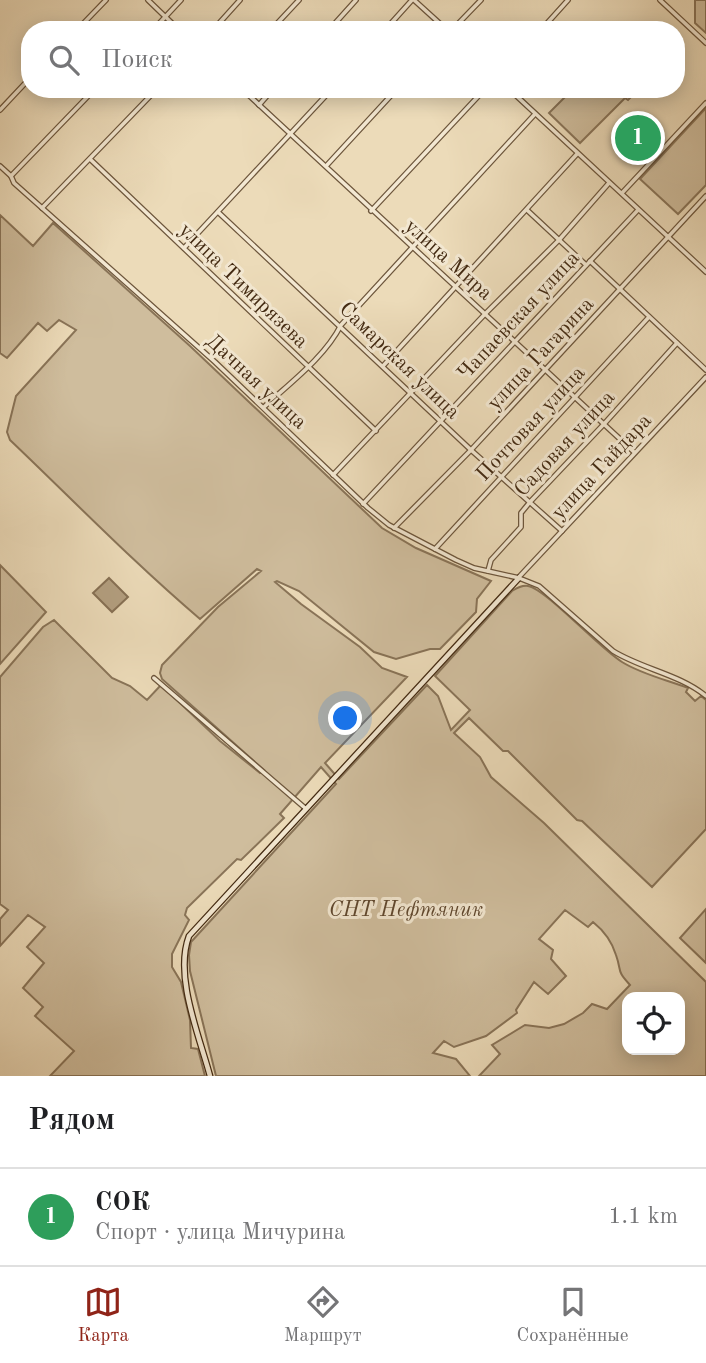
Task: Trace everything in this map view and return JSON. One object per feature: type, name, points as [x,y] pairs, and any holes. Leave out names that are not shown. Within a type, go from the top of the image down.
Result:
[{"type":"street","points":[[86,21],[106,0]]},
{"type":"street","points":[[148,0],[169,21]]},
{"type":"street","points":[[161,21],[181,0]]},
{"type":"street","points":[[220,21],[240,0]]},
{"type":"street","points":[[279,21],[299,0]]},
{"type":"street","points":[[337,21],[356,0]]},
{"type":"street","points":[[393,21],[413,0],[437,21]]},
{"type":"street","points":[[461,21],[481,0]]},
{"type":"street","points":[[549,21],[568,0]]},
{"type":"street","points":[[660,0],[682,21]]},
{"type":"street","points":[[685,23],[706,43]]},
{"type":"street","points":[[0,110],[21,88]]},
{"type":"street","points":[[11,176],[86,98]]},
{"type":"street","points":[[42,208],[148,98]]},
{"type":"street","name":"улица Мира","points":[[252,98],[327,165],[371,211],[634,453]]},
{"type":"street","points":[[259,105],[265,98]]},
{"type":"street","points":[[184,248],[324,98]]},
{"type":"street","points":[[327,165],[389,98]]},
{"type":"street","points":[[371,211],[477,98]]},
{"type":"street","points":[[519,98],[706,272]]},
{"type":"street","points":[[621,194],[706,103]]},
{"type":"street","points":[[264,408],[337,334],[341,325],[536,114]]},
{"type":"street","points":[[383,366],[577,154]]},
{"type":"street","name":"улица Тимирязева","points":[[90,159],[376,431]]},
{"type":"street","name":"Дачная улица","points":[[0,166],[11,176],[14,183],[175,325],[363,504],[394,528],[468,566],[519,578],[539,586],[604,644],[625,659],[689,684],[706,696]]},
{"type":"street","points":[[333,475],[559,240],[610,183]]},
{"type":"street","name":"улица Гагарина","points":[[394,528],[471,450],[706,196]]},
{"type":"street","points":[[527,210],[586,265]]},
{"type":"street","name":"Чапаевская улица","points":[[363,504],[638,210]]},
{"type":"street","name":"Самарская улица","points":[[218,212],[471,450],[562,531]]},
{"type":"street","points":[[590,261],[706,370]]},
{"type":"street","name":"Почтовая улица","points":[[434,550],[649,317]]},
{"type":"street","name":"Садовая улица","points":[[488,571],[491,560],[521,527],[521,513],[530,502],[677,343]]},
{"type":"street","name":"улица Гайдара","points":[[519,578],[706,377]]},
{"type":"street","points":[[210,1076],[184,980],[185,947],[189,936],[198,923],[519,578]]},
{"type":"street","points":[[154,678],[305,808]]},
{"type":"green space","points":[[695,0],[706,0],[706,33],[695,23]]},
{"type":"green space","points":[[564,98],[625,98],[580,143],[549,113]]},
{"type":"green space","points":[[706,108],[706,185],[678,214],[640,179]]},
{"type":"green space","name":"СНТ Нефтяник","points":[[0,215],[33,246],[53,223],[190,346],[382,528],[416,548],[491,581],[477,599],[476,612],[440,649],[430,649],[396,659],[374,652],[299,591],[275,582],[360,647],[382,668],[407,677],[325,763],[339,779],[427,685],[438,696],[451,730],[470,710],[435,676],[512,591],[522,586],[528,586],[547,597],[622,662],[688,688],[686,692],[695,701],[701,696],[706,700],[706,829],[652,887],[582,821],[577,820],[508,751],[503,751],[469,718],[454,733],[480,757],[491,777],[544,823],[706,982],[706,1076],[479,1076],[500,1054],[492,1045],[525,1025],[549,1028],[564,1024],[592,1004],[607,1009],[622,993],[622,1055],[685,1055],[685,992],[623,992],[630,985],[621,973],[610,941],[593,922],[588,927],[565,910],[539,939],[553,950],[551,959],[566,976],[548,994],[534,982],[516,1010],[517,1013],[486,1036],[454,1047],[444,1041],[433,1053],[456,1059],[470,1076],[216,1076],[190,971],[191,942],[336,784],[321,767],[280,814],[284,818],[187,908],[185,915],[189,920],[172,954],[172,967],[181,982],[190,1020],[191,1048],[198,1049],[205,1076],[50,1076],[74,1051],[35,1016],[43,1007],[23,988],[44,963],[27,947],[45,927],[28,915],[0,946],[0,919],[8,910],[0,904],[0,677],[43,627],[54,620],[112,678],[130,686],[147,700],[161,685],[220,741],[260,773],[264,770],[162,679],[160,673],[162,665],[218,607],[261,571],[257,569],[200,619],[10,440],[7,432],[16,396],[76,330],[59,320],[47,331],[38,323],[7,358],[0,353]]},
{"type":"green space","points":[[0,565],[46,612],[0,664]]},
{"type":"green space","points":[[706,909],[706,963],[680,938]]},
{"type":"shaded area","points":[[109,578],[128,597],[112,612],[93,593]]},
{"type":"place","name":"СОК","points":[[638,138]]}]
